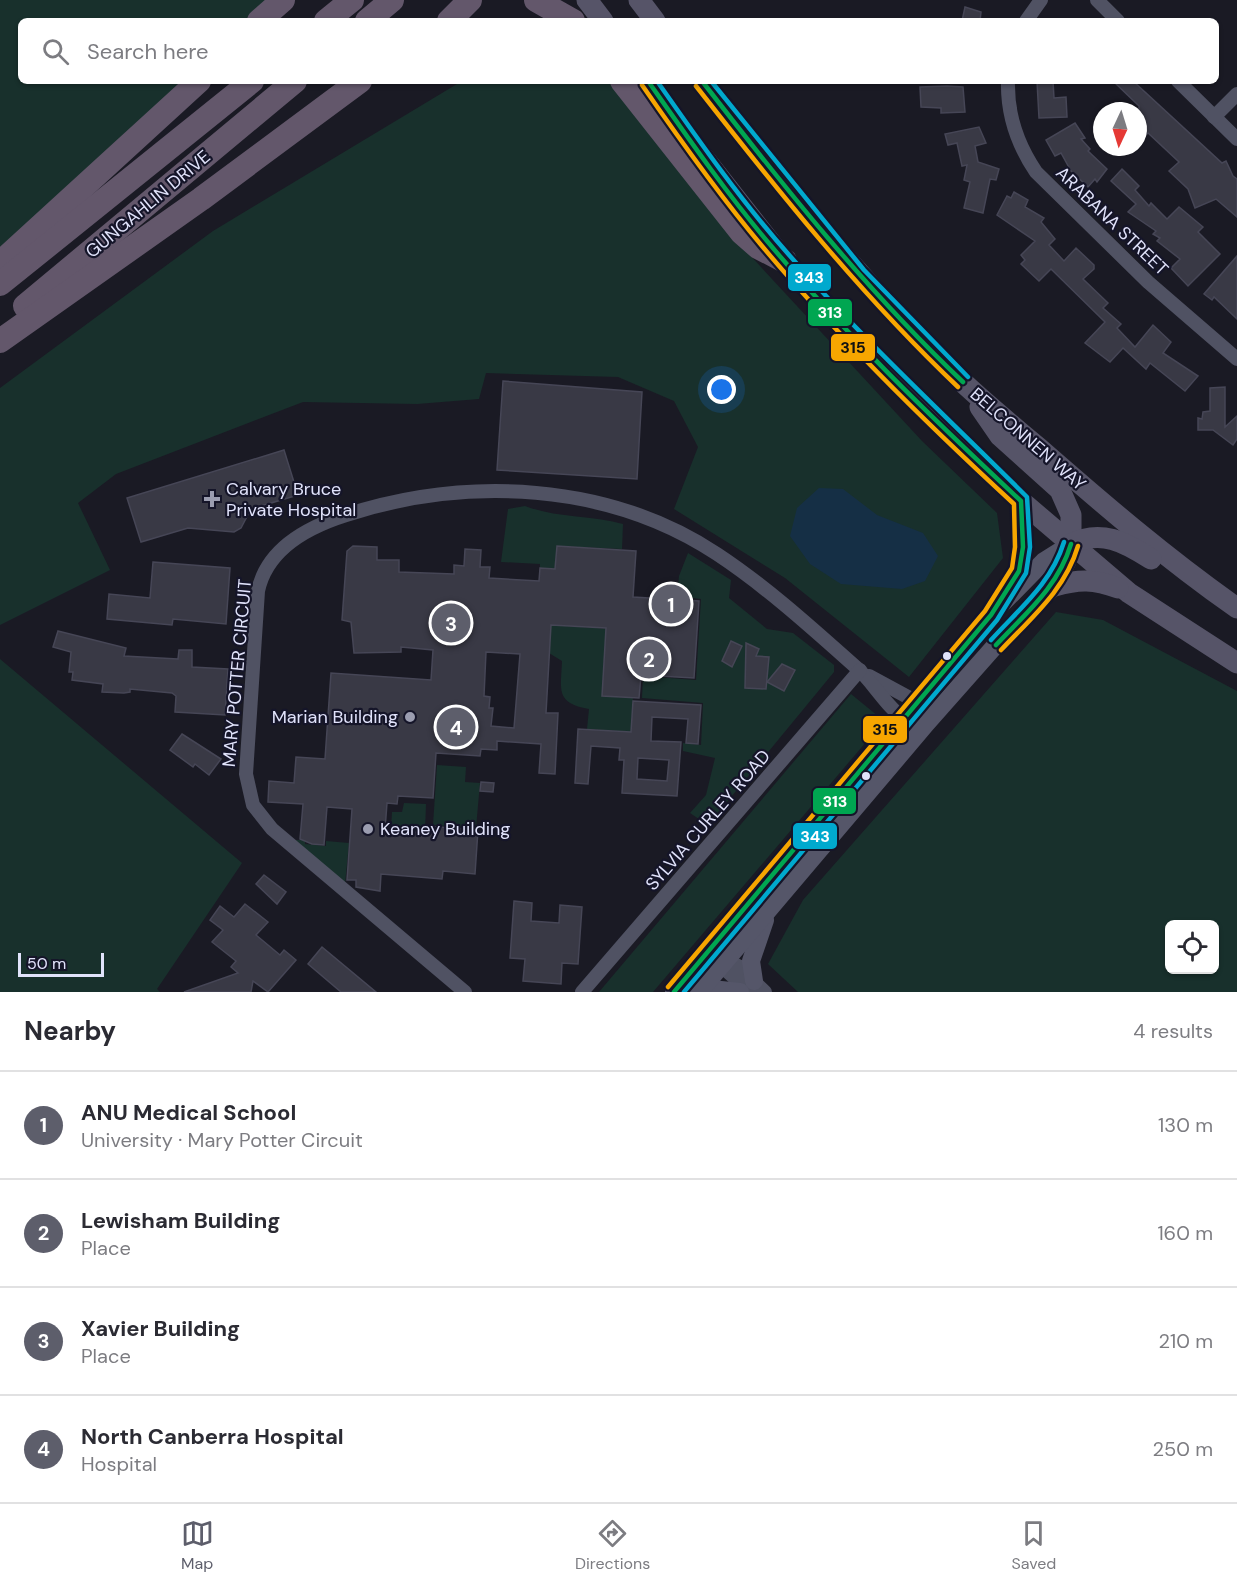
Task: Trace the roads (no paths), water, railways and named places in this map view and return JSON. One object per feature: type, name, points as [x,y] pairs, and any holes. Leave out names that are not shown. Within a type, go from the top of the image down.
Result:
[{"type":"highway","points":[[262,18],[283,0]]},
{"type":"highway","points":[[330,18],[352,0]]},
{"type":"highway","points":[[371,18],[392,0]]},
{"type":"highway","points":[[452,18],[471,0]]},
{"type":"highway","points":[[536,0],[568,18]]},
{"type":"highway","points":[[0,263],[196,84]]},
{"type":"highway","name":"GUNGAHLIN DRIVE","points":[[0,284],[248,84]]},
{"type":"highway","name":"GUNGAHLIN DRIVE","points":[[0,327],[291,84]]},
{"type":"highway","points":[[0,341],[201,199],[356,84]]},
{"type":"highway","points":[[624,84],[742,233],[758,247],[785,261]]},
{"type":"main road","points":[[587,0],[601,18]]},
{"type":"main road","points":[[639,0],[654,18]]},
{"type":"main road","points":[[650,84],[709,166],[785,261],[859,343],[1021,501],[1071,544],[1129,593],[1237,663]]},
{"type":"main road","name":"BELCONNEN WAY","points":[[704,84],[778,179],[850,264],[963,382],[1114,514],[1237,608]]},
{"type":"main road","points":[[700,990],[926,724],[1018,620],[1055,585],[1067,562],[1071,544],[1071,515],[1060,490],[1000,436],[963,382]]},
{"type":"main road","points":[[991,615],[1019,571],[1023,548],[1021,501]]},
{"type":"main road","points":[[674,992],[991,615],[1055,552],[1083,538],[1107,538],[1127,543],[1155,561],[1195,578]]},
{"type":"main road","points":[[1055,585],[1079,579],[1097,580],[1129,593]]},
{"type":"main road","points":[[700,990],[752,989],[751,961],[768,910]]},
{"type":"street","points":[[1028,18],[1041,0]]},
{"type":"street","points":[[1097,0],[1115,18]]},
{"type":"street","name":"ARABANA STREET","points":[[1008,84],[1009,108],[1014,132],[1023,153],[1036,172],[1148,282],[1237,359]]},
{"type":"street","points":[[1181,84],[1237,139]]},
{"type":"street","points":[[1214,117],[1237,94]]},
{"type":"street","name":"MARY POTTER CIRCUIT","points":[[465,992],[272,829],[253,805],[246,774],[258,591],[261,576],[267,566],[288,544],[333,519],[409,498],[450,492],[515,491],[590,502],[669,528],[716,553],[860,670],[903,718]]},
{"type":"street","name":"MARY POTTER CIRCUIT","points":[[860,670],[917,702]]},
{"type":"street","name":"SYLVIA CURLEY ROAD","points":[[582,992],[860,670]]},
{"type":"street","points":[[917,702],[926,724]]},
{"type":"street","points":[[903,718],[926,724]]},
{"type":"street","points":[[709,951],[723,963],[738,966],[752,989]]},
{"type":"water","points":[[819,488],[843,489],[877,515],[923,533],[938,556],[925,581],[902,589],[841,584],[810,564],[790,536],[797,508]]},
{"type":"place","name":"Calvary Bruce Private Hospital","points":[[212,499]]},
{"type":"place","name":"ANU Medical School","points":[[671,604]]},
{"type":"place","name":"Xavier Building","points":[[451,623]]},
{"type":"place","name":"Lewisham Building","points":[[649,659]]},
{"type":"place","name":"Marian Building","points":[[410,717]]},
{"type":"place","name":"North Canberra Hospital","points":[[456,727]]},
{"type":"place","name":"Keaney Building","points":[[368,829]]}]
